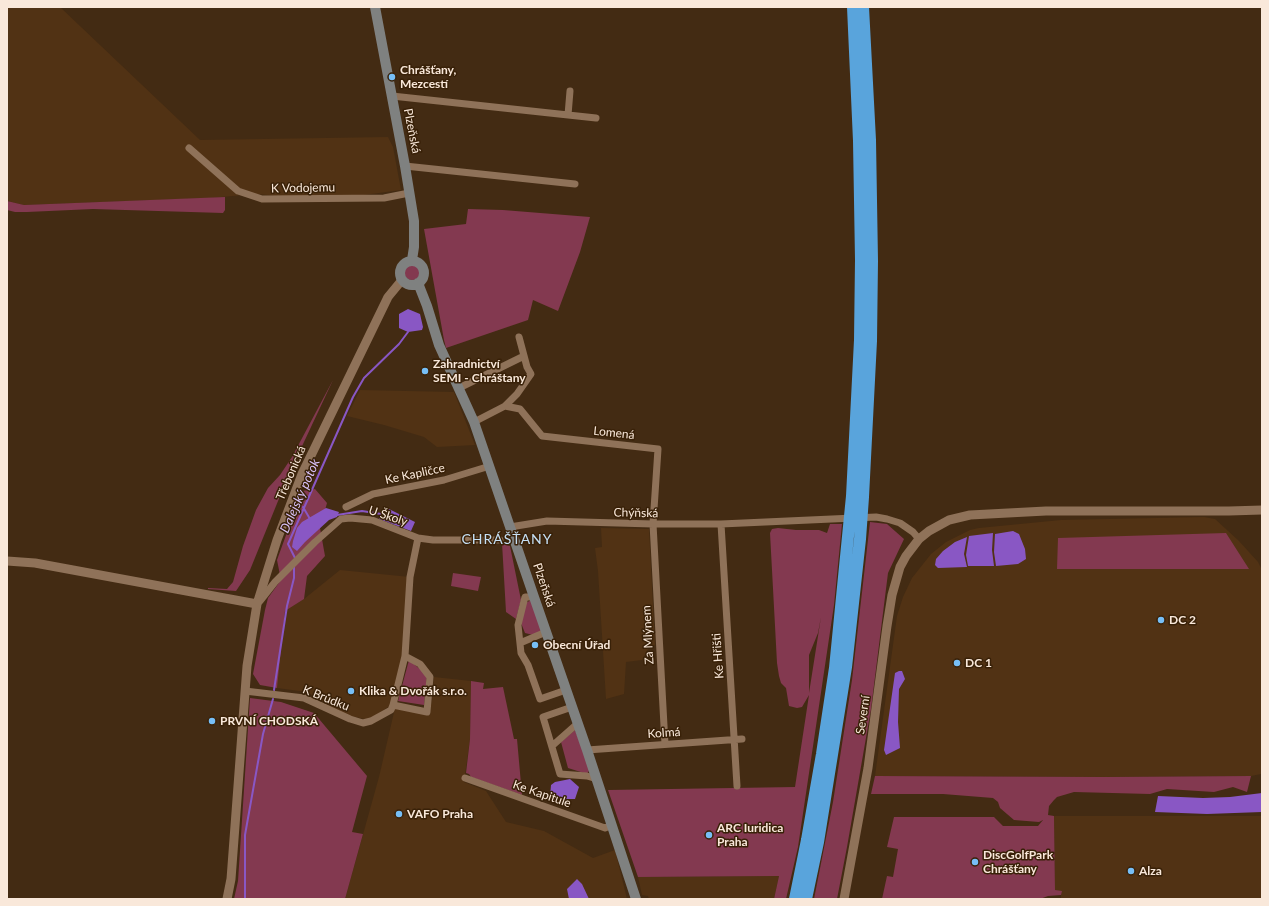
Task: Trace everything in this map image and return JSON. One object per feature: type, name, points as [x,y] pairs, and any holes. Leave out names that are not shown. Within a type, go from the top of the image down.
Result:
[{"type":"highway","points":[[853,7],[859,140],[861,260],[858,496]]},
{"type":"highway","points":[[806,899],[818,842],[833,755],[846,666],[854,539],[871,341],[872,261],[870,140],[863,7]]},
{"type":"highway","points":[[795,899],[822,754],[854,539]]},
{"type":"main road","name":"Plzeňská","points":[[375,7],[409,193],[414,229],[412,260]]},
{"type":"main road","points":[[412,260],[420,264],[424,271],[423,278],[418,284],[409,284],[402,280],[400,272],[400,268],[406,262],[412,260]]},
{"type":"main road","name":"Plzeňská","points":[[418,284],[427,306],[439,345],[474,422],[490,466],[597,779],[636,899]]},
{"type":"street","points":[[568,115],[570,91]]},
{"type":"street","points":[[392,96],[596,118]]},
{"type":"street","name":"K Vodojemu","points":[[189,148],[238,191],[262,199],[384,198],[409,193]]},
{"type":"street","points":[[405,166],[576,184]]},
{"type":"street","name":"Třebonická","points":[[227,899],[231,879],[245,690],[250,644],[257,604],[277,540],[302,474],[388,297],[402,280]]},
{"type":"street","points":[[474,422],[505,406],[518,394],[531,374],[527,367],[519,337]]},
{"type":"street","points":[[459,388],[524,356]]},
{"type":"street","name":"Lomená","points":[[505,406],[520,409],[542,436],[658,449],[653,524]]},
{"type":"street","name":"Ke Kapličce","points":[[346,506],[373,494],[444,480],[490,466]]},
{"type":"street","name":"Severní","points":[[844,899],[868,768],[892,595],[900,567],[906,556],[919,539],[949,520],[976,514],[1046,511],[1262,510]]},
{"type":"street","name":"Chýňská","points":[[510,527],[547,521],[721,524],[876,517],[887,518],[900,523],[913,532],[919,539]]},
{"type":"street","name":"U Školy","points":[[257,604],[275,582],[315,542],[342,519],[350,518],[372,520],[418,538],[433,540],[500,540]]},
{"type":"street","name":"Za Mlýnem","points":[[653,524],[665,744]]},
{"type":"street","name":"Ke Hřišti","points":[[721,524],[738,739],[737,786]]},
{"type":"street","points":[[405,656],[420,664],[430,677],[427,712],[394,705],[405,656],[410,577],[418,538]]},
{"type":"street","points":[[7,561],[35,564],[257,604]]},
{"type":"street","points":[[534,597],[525,597],[518,625],[521,652],[528,665],[540,699],[566,690]]},
{"type":"street","points":[[520,643],[546,632]]},
{"type":"street","name":"K Brůdku","points":[[245,690],[304,698],[350,719],[363,723],[371,722],[388,712],[394,705]]},
{"type":"street","points":[[572,707],[543,716],[560,774],[587,776],[597,779]]},
{"type":"street","points":[[552,746],[578,723]]},
{"type":"street","name":"Kolmá","points":[[587,750],[738,739]]},
{"type":"street","name":"Ke Kapitule","points":[[464,778],[605,828],[612,825]]},
{"type":"shaded area","points":[[7,7],[60,7],[200,140],[388,137],[393,147],[401,190],[364,195],[295,197],[255,194],[210,198],[24,205],[7,201]]},
{"type":"shaded area","points":[[225,197],[225,210],[223,213],[93,209],[27,212],[7,210],[7,201],[24,205]]},
{"type":"shaded area","points":[[468,209],[503,210],[590,217],[580,252],[558,311],[533,300],[528,320],[446,348],[424,229],[466,224]]},
{"type":"shaded area","points":[[412,264],[418,266],[420,272],[418,278],[412,280],[406,278],[404,272],[406,266]]},
{"type":"shaded area","points":[[408,309],[420,314],[423,327],[422,330],[408,332],[399,328],[399,314]]},
{"type":"shaded area","points":[[333,380],[289,474],[250,570],[236,591],[208,589],[227,589],[233,582],[243,546],[256,510],[268,488],[280,475],[292,457]]},
{"type":"shaded area","points":[[360,390],[454,392],[475,445],[437,447],[424,437],[347,416]]},
{"type":"shaded area","points":[[315,489],[327,503],[320,528],[325,556],[307,576],[304,599],[285,611],[277,688],[260,685],[253,674],[268,598],[281,580],[277,560],[302,491]]},
{"type":"shaded area","points":[[385,507],[415,522],[411,531],[379,519]]},
{"type":"shaded area","points":[[326,508],[339,512],[337,517],[329,520],[297,551],[292,547],[297,528],[302,522]]},
{"type":"shaded area","points":[[1204,517],[1215,519],[1239,541],[1258,562],[1262,570],[1261,774],[1251,776],[1106,777],[875,776],[897,616],[903,597],[912,578],[931,554],[946,542],[970,530],[979,528],[1061,520]]},
{"type":"shaded area","points":[[870,522],[887,524],[904,539],[888,573],[871,709],[837,899],[814,899],[833,802],[852,680]]},
{"type":"shaded area","points":[[830,524],[842,524],[834,605],[798,847],[786,899],[774,899],[779,876],[638,877],[608,790],[795,787],[809,695],[802,707],[797,708],[789,706],[786,688],[781,683],[779,676],[770,533],[772,529],[778,528],[819,530],[827,533]],"holes":[[[821,617],[809,693],[809,655],[818,633]]]},
{"type":"shaded area","points":[[601,528],[649,529],[655,645],[648,649],[642,660],[626,662],[624,694],[606,699],[598,571],[595,548],[602,547]]},
{"type":"shaded area","points":[[1013,531],[1019,534],[1025,549],[1026,559],[1018,564],[996,566],[994,552],[995,534]]},
{"type":"shaded area","points":[[993,533],[992,550],[994,566],[968,566],[966,555],[969,536]]},
{"type":"shaded area","points":[[1226,533],[1249,569],[1057,569],[1058,538]]},
{"type":"shaded area","points":[[967,537],[964,554],[967,567],[938,568],[935,565],[936,559],[943,551],[955,542]]},
{"type":"shaded area","points":[[502,543],[510,546],[521,600],[516,619],[506,612]]},
{"type":"shaded area","points":[[340,570],[410,577],[405,656],[391,705],[369,720],[346,715],[307,692],[277,688],[285,611],[304,599]]},
{"type":"shaded area","points":[[453,573],[481,577],[478,591],[451,586]]},
{"type":"shaded area","points":[[531,600],[542,631],[533,635],[525,633],[521,623],[524,604]]},
{"type":"shaded area","points":[[409,660],[427,675],[424,705],[398,701]]},
{"type":"shaded area","points":[[902,671],[905,679],[899,689],[898,722],[900,748],[886,755],[884,750],[895,673]]},
{"type":"shaded area","points":[[434,677],[471,681],[470,739],[464,782],[486,791],[506,822],[544,831],[593,858],[615,850],[627,899],[345,899],[379,777],[395,708],[430,715]]},
{"type":"shaded area","points":[[471,681],[484,683],[483,689],[503,687],[514,739],[517,739],[522,795],[471,777],[466,773],[470,739]]},
{"type":"shaded area","points":[[250,698],[281,702],[314,713],[367,776],[352,832],[363,834],[345,899],[234,899],[238,881]]},
{"type":"shaded area","points":[[575,730],[590,769],[587,774],[568,768],[561,742]]},
{"type":"shaded area","name":"DiscGolfPark Chrášťany","points":[[875,776],[1251,776],[1247,792],[1233,787],[1214,792],[1167,789],[1150,794],[1074,792],[1057,797],[1049,806],[1048,815],[1054,816],[1055,890],[1062,891],[1061,895],[1048,896],[1040,899],[882,899],[887,876],[893,877],[898,849],[887,847],[894,817],[994,817],[1003,826],[1038,826],[1043,820],[1039,822],[1014,820],[1000,808],[998,802],[993,798],[943,794],[871,794]]},
{"type":"shaded area","points":[[570,779],[579,787],[575,799],[565,799],[556,804],[550,797],[551,785],[555,782]]},
{"type":"shaded area","points":[[1262,793],[1262,812],[1207,814],[1155,812],[1158,796],[1203,798],[1230,797]]},
{"type":"shaded area","points":[[1054,816],[1262,816],[1262,899],[1061,899],[1061,891],[1055,891]]},
{"type":"shaded area","points":[[779,876],[774,899],[649,899],[648,896],[642,895],[638,877]]},
{"type":"shaded area","points":[[577,879],[582,884],[589,899],[569,899],[567,889]]},
{"type":"waterway","name":"Dalejský potok","points":[[295,558],[288,544],[353,397],[364,378],[399,344],[408,332]]},
{"type":"waterway","points":[[303,507],[310,519]]},
{"type":"waterway","points":[[337,515],[362,511],[381,514]]},
{"type":"waterway","name":"Dalejský potok","points":[[274,690],[287,606],[294,578],[294,565]]},
{"type":"waterway","name":"Dalejský potok","points":[[245,899],[245,835],[263,734],[273,699]]},
{"type":"place","name":"Chrášťany, Mezcestí","points":[[392,77]]},
{"type":"place","name":"Zahradnictví SEMI - Chráštany","points":[[425,371]]},
{"type":"place","name":"DC 2","points":[[1161,620]]},
{"type":"place","name":"Obecní Úřad","points":[[535,645]]},
{"type":"place","name":"DC 1","points":[[957,663]]},
{"type":"place","name":"Klika & Dvořák s.r.o.","points":[[351,691]]},
{"type":"place","name":"PRVNÍ CHODSKÁ","points":[[212,721]]},
{"type":"place","name":"VAFO Praha","points":[[399,814]]},
{"type":"place","name":"ARC Iuridica Praha","points":[[709,835]]},
{"type":"place","name":"DiscGolfPark Chrášťany","points":[[975,862]]},
{"type":"place","name":"Alza","points":[[1131,871]]},
{"type":"district","name":"CHRÁŠŤANY","points":[[507,539]]}]
